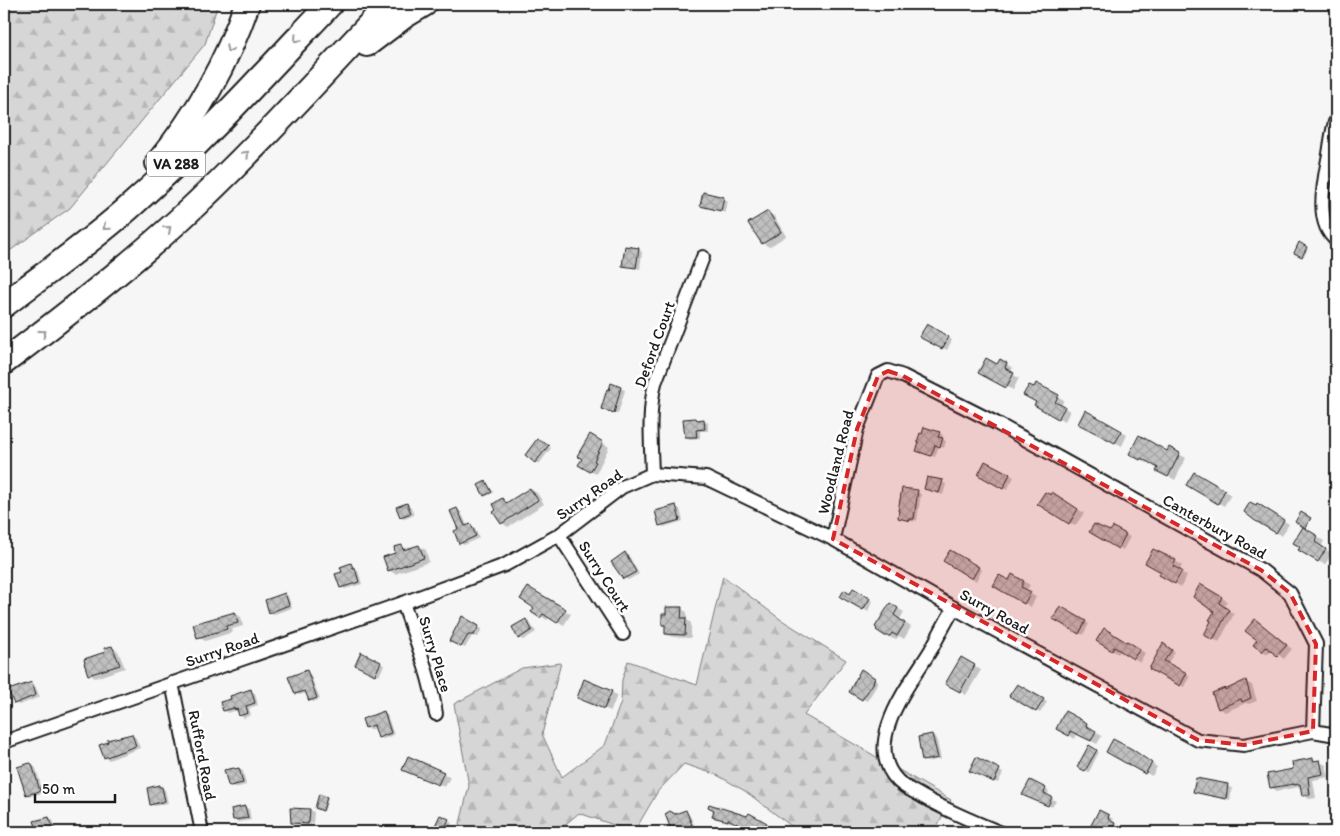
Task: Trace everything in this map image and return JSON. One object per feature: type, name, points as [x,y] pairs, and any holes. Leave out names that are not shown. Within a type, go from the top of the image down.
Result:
[{"type":"highway","points":[[133,204],[141,184],[181,134],[215,79],[231,46],[247,4]]},
{"type":"highway","name":"VA 288","points":[[4,305],[84,246],[133,204],[242,98],[330,4]]},
{"type":"highway","name":"VA 288","points":[[4,362],[52,326],[133,260],[178,220],[228,172],[389,4]]},
{"type":"highway","points":[[315,82],[404,16],[424,4]]},
{"type":"street","points":[[1336,119],[1322,196],[1324,221],[1330,235],[1336,240]]},
{"type":"street","name":"Deford Court","points":[[652,474],[651,399],[655,383],[703,257]]},
{"type":"street","name":"Woodland Road","points":[[833,539],[857,429],[878,376],[888,371],[903,376],[996,423]]},
{"type":"street","name":"Canterbury Road","points":[[996,423],[1262,570],[1290,593],[1316,644],[1313,730]]},
{"type":"street","name":"Surry Road","points":[[4,742],[403,603],[505,565],[560,536],[622,487],[652,474],[706,478],[833,539],[954,608],[1198,740],[1244,746],[1313,730]]},
{"type":"street","name":"Surry Court","points":[[560,536],[623,634]]},
{"type":"street","name":"Surry Place","points":[[403,603],[427,668],[436,714]]},
{"type":"street","points":[[954,608],[932,648],[900,698],[886,738],[884,750],[886,761],[896,779],[905,787],[939,805],[999,832]]},
{"type":"street","name":"Rufford Road","points":[[172,683],[202,832]]},
{"type":"street","points":[[1313,730],[1336,735]]},
{"type":"highlighted area","points":[[888,371],[903,376],[1261,570],[1290,593],[1316,644],[1313,731],[1244,745],[1198,740],[833,539],[857,429],[878,376]]},
{"type":"green space","points":[[4,4],[218,4],[205,44],[70,208],[4,255]]},
{"type":"green space","points":[[723,576],[780,619],[846,660],[804,715],[951,800],[934,832],[799,832],[745,791],[717,775],[684,764],[658,791],[634,832],[579,813],[556,832],[458,832],[469,786],[454,704],[522,668],[561,663],[542,734],[562,777],[605,745],[621,702],[622,680],[628,661],[697,685]]},
{"type":"building","points":[[703,192],[724,197],[721,211],[700,206]]},
{"type":"building","points":[[768,211],[781,232],[762,244],[748,223]]},
{"type":"building","points":[[1299,242],[1307,247],[1302,257],[1294,253]]},
{"type":"building","points":[[625,246],[639,248],[636,268],[622,266]]},
{"type":"building","points":[[927,324],[949,337],[942,349],[919,337]]},
{"type":"building","points":[[986,358],[997,364],[1000,359],[1007,363],[1005,368],[1014,373],[1006,388],[978,373]]},
{"type":"building","points":[[611,383],[621,387],[614,413],[601,409],[607,389],[609,390]]},
{"type":"building","points":[[1036,383],[1059,395],[1055,402],[1065,407],[1058,419],[1034,405],[1036,402],[1023,395],[1029,385],[1034,387]]},
{"type":"building","points":[[1085,410],[1122,431],[1115,443],[1078,424]]},
{"type":"building","points":[[696,418],[697,420],[704,419],[705,429],[696,430],[697,437],[685,437],[683,419]]},
{"type":"building","points":[[924,427],[940,432],[938,437],[943,438],[940,447],[935,445],[931,456],[916,451],[920,433],[922,434]]},
{"type":"building","points":[[590,434],[603,442],[594,461],[596,462],[590,472],[578,465],[582,459],[577,456]]},
{"type":"building","points":[[1139,435],[1167,451],[1169,447],[1180,453],[1168,477],[1156,471],[1158,468],[1141,458],[1140,460],[1129,454]]},
{"type":"building","points":[[537,439],[549,445],[535,463],[525,455]]},
{"type":"building","points":[[985,461],[1010,474],[1003,489],[978,475]]},
{"type":"building","points":[[1194,472],[1225,490],[1218,504],[1186,485]]},
{"type":"building","points":[[927,477],[943,480],[939,493],[924,489]]},
{"type":"building","points":[[486,481],[492,492],[484,496],[478,485]]},
{"type":"building","points":[[530,488],[538,500],[501,524],[493,512],[496,510],[493,504],[502,498],[506,503]]},
{"type":"building","points":[[902,488],[918,490],[914,519],[910,519],[910,521],[898,518]]},
{"type":"building","points":[[1045,492],[1051,495],[1052,492],[1078,509],[1069,524],[1037,504]]},
{"type":"building","points":[[1250,502],[1256,505],[1257,503],[1284,520],[1276,533],[1244,512]]},
{"type":"building","points":[[407,503],[411,513],[400,517],[396,507]]},
{"type":"building","points":[[676,505],[680,520],[659,526],[655,511]]},
{"type":"building","points":[[457,508],[465,526],[471,524],[476,536],[459,544],[454,531],[458,529],[450,511]]},
{"type":"building","points":[[1301,512],[1311,518],[1305,528],[1295,522]]},
{"type":"building","points":[[1094,524],[1110,531],[1113,527],[1126,534],[1118,549],[1089,532]]},
{"type":"building","points":[[1303,527],[1318,536],[1315,542],[1326,549],[1318,562],[1298,550],[1300,547],[1293,543]]},
{"type":"building","points":[[402,545],[403,550],[419,545],[424,558],[388,571],[383,557],[395,553],[394,547]]},
{"type":"building","points":[[1153,549],[1176,560],[1173,566],[1182,571],[1175,584],[1159,575],[1161,572],[1145,563]]},
{"type":"building","points":[[950,550],[979,567],[972,579],[943,561]]},
{"type":"building","points":[[625,552],[636,572],[623,579],[611,562]]},
{"type":"building","points":[[351,563],[353,568],[355,568],[359,582],[340,588],[335,574],[342,572],[340,567]]},
{"type":"building","points":[[1012,574],[1024,581],[1021,587],[1031,592],[1024,604],[993,586],[999,575],[1009,580]]},
{"type":"building","points":[[1200,584],[1222,597],[1219,603],[1229,610],[1213,640],[1204,635],[1214,612],[1193,597]]},
{"type":"building","points":[[528,587],[566,609],[557,623],[543,614],[540,618],[531,612],[534,608],[520,599]]},
{"type":"building","points":[[853,588],[870,598],[863,610],[840,597],[844,590],[850,594]]},
{"type":"building","points":[[285,593],[289,605],[269,613],[265,600]]},
{"type":"building","points":[[890,603],[898,608],[894,615],[905,623],[897,636],[892,633],[890,636],[885,636],[876,630],[875,627]]},
{"type":"building","points":[[1060,606],[1086,621],[1079,634],[1053,619]]},
{"type":"building","points":[[666,607],[682,607],[681,618],[686,618],[685,635],[665,634],[665,625],[662,625],[662,614],[666,614]]},
{"type":"building","points":[[235,612],[238,623],[226,626],[227,629],[197,638],[193,624]]},
{"type":"building","points":[[462,616],[479,626],[474,635],[468,635],[461,647],[449,641]]},
{"type":"building","points":[[526,619],[532,630],[518,639],[512,627]]},
{"type":"building","points":[[1255,619],[1287,645],[1277,656],[1266,647],[1262,652],[1253,645],[1257,640],[1245,631]]},
{"type":"building","points":[[1104,628],[1140,649],[1133,659],[1114,647],[1112,651],[1096,641]]},
{"type":"building","points":[[1163,643],[1172,650],[1164,661],[1187,673],[1180,686],[1149,669]]},
{"type":"building","points":[[112,646],[120,665],[88,675],[84,659],[105,652],[104,648]]},
{"type":"building","points":[[361,652],[381,662],[375,675],[355,665]]},
{"type":"building","points":[[961,657],[975,665],[960,692],[945,684]]},
{"type":"building","points":[[861,669],[875,678],[862,700],[849,692]]},
{"type":"building","points":[[307,670],[317,698],[309,701],[305,691],[295,694],[288,677]]},
{"type":"building","points":[[584,679],[612,691],[604,709],[577,698]]},
{"type":"building","points":[[1246,680],[1251,698],[1242,702],[1241,699],[1218,709],[1212,693],[1225,688],[1225,690]]},
{"type":"building","points":[[32,682],[36,695],[14,704],[8,690]]},
{"type":"building","points":[[1017,684],[1044,699],[1036,712],[1009,696]]},
{"type":"building","points":[[251,689],[255,703],[246,706],[248,713],[239,716],[237,709],[235,710],[234,708],[223,711],[220,702],[231,699],[230,696]]},
{"type":"building","points":[[384,711],[391,733],[378,738],[374,725],[365,728],[362,719]]},
{"type":"building","points":[[1065,711],[1087,723],[1086,726],[1096,731],[1091,741],[1070,731],[1069,736],[1056,729]]},
{"type":"building","points":[[132,734],[136,746],[104,758],[99,745],[108,742],[107,740]]},
{"type":"building","points":[[932,734],[938,758],[922,761],[918,737]]},
{"type":"building","points":[[1113,739],[1152,763],[1145,774],[1106,752]]},
{"type":"building","points":[[1089,745],[1097,750],[1085,771],[1077,767]]},
{"type":"building","points":[[408,756],[444,772],[438,785],[402,770]]},
{"type":"building","points":[[976,757],[1000,769],[994,782],[969,771]]},
{"type":"building","points":[[1313,758],[1313,761],[1320,760],[1323,774],[1308,777],[1310,795],[1302,796],[1300,784],[1270,788],[1267,774],[1293,769],[1292,762]]},
{"type":"building","points":[[32,764],[40,791],[26,795],[17,767]]},
{"type":"building","points":[[239,768],[243,783],[230,786],[228,785],[224,770]]},
{"type":"building","points":[[1196,778],[1228,784],[1226,799],[1193,792]]},
{"type":"building","points":[[1030,780],[1046,788],[1044,793],[1052,797],[1048,806],[1022,795]]},
{"type":"building","points":[[159,785],[159,787],[162,787],[165,801],[150,805],[147,788]]},
{"type":"building","points":[[319,794],[327,797],[323,811],[315,808]]},
{"type":"building","points":[[709,804],[747,816],[749,813],[767,823],[761,832],[752,832],[728,819],[728,821],[712,817],[714,810],[708,807]]},
{"type":"building","points":[[245,806],[248,818],[233,820],[231,809]]},
{"type":"building","points":[[290,808],[310,809],[308,824],[291,823]]},
{"type":"building","points":[[686,810],[692,825],[672,832],[665,814],[670,811],[675,814]]},
{"type":"building","points":[[1099,810],[1109,815],[1108,819],[1115,823],[1111,832],[1100,832],[1090,827]]},
{"type":"building","points":[[440,815],[449,819],[443,832],[432,832]]},
{"type":"building","points":[[49,817],[55,832],[38,832],[34,821]]}]
